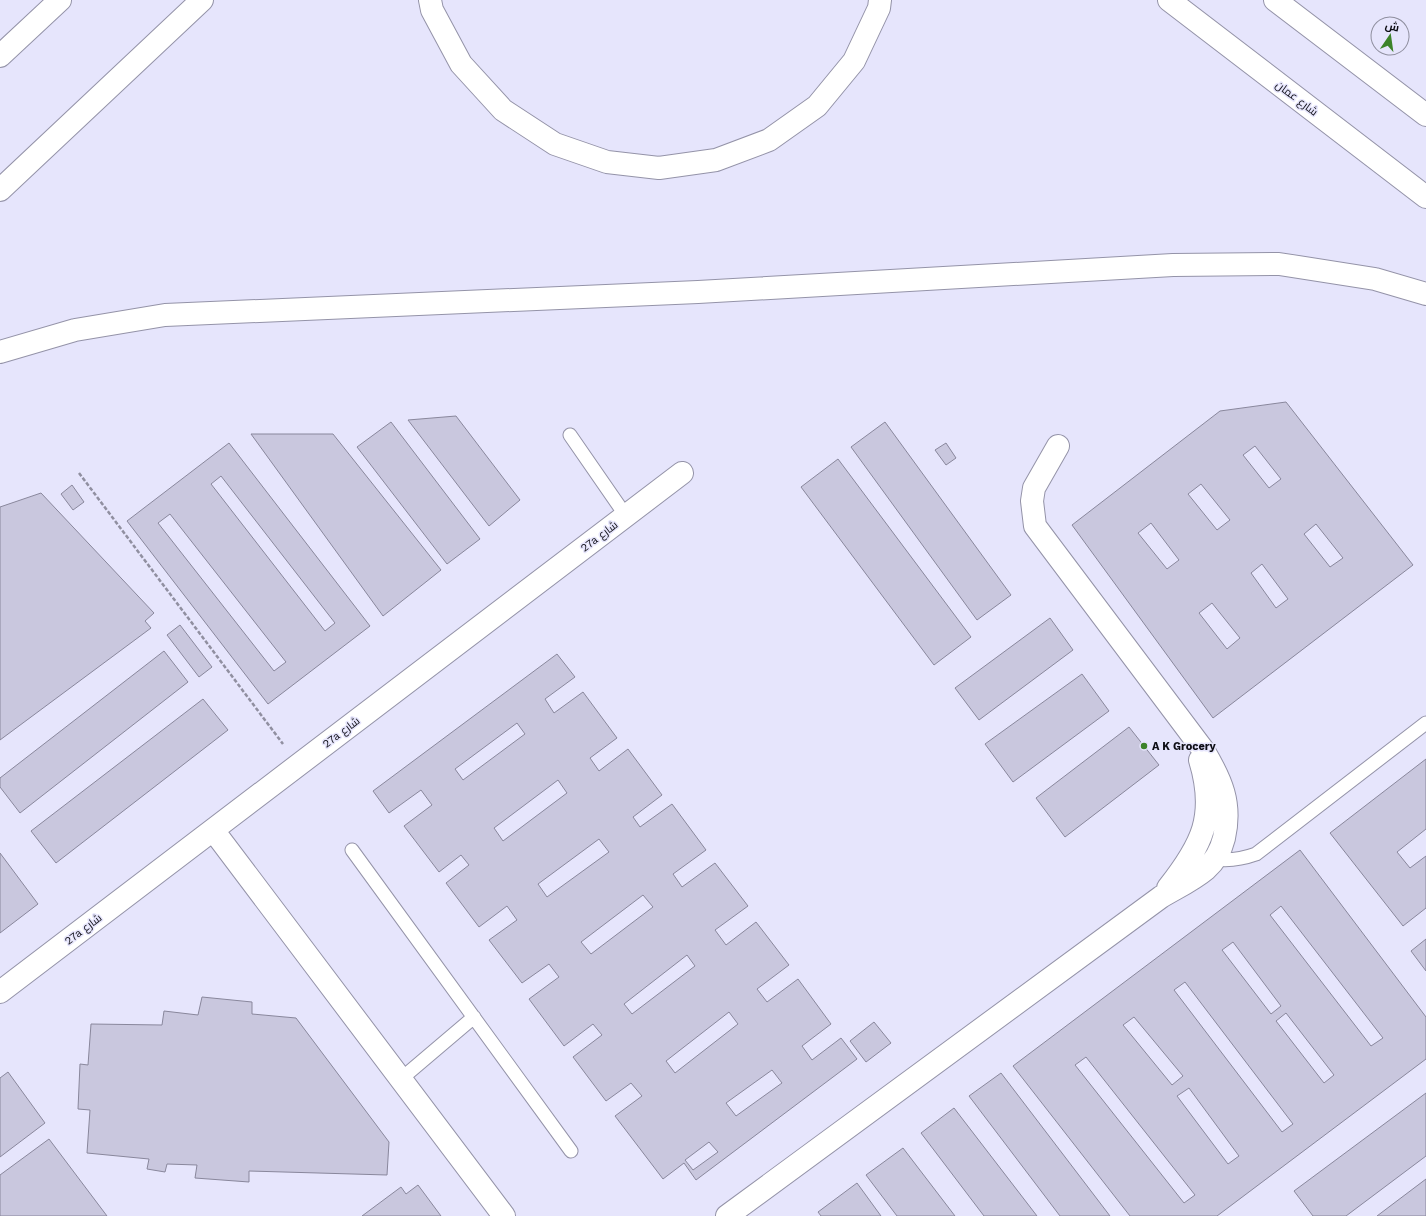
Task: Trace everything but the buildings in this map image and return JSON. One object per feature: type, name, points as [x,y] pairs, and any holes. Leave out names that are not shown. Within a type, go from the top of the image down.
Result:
[{"type":"main road","points":[[0,56],[60,0]]},
{"type":"main road","points":[[0,190],[202,0]]},
{"type":"main road","points":[[430,0],[432,10],[461,64],[503,110],[555,144],[607,162],[659,168],[716,160],[769,140],[817,106],[854,61],[879,8],[880,0]]},
{"type":"main road","name":"شارع عمان","points":[[1169,0],[1426,197]]},
{"type":"main road","points":[[1275,0],[1426,115]]},
{"type":"main road","points":[[0,352],[75,330],[165,315],[698,292],[1173,265],[1279,264],[1375,279],[1426,294]]},
{"type":"main road","points":[[727,1216],[1162,897],[1206,869],[1216,859],[1222,846],[1228,818],[1227,804],[1216,771],[1204,750],[1035,526],[1033,513],[1034,488],[1058,446]]},
{"type":"main road","name":"27a شارع","points":[[0,992],[682,473]]},
{"type":"main road","points":[[1162,897],[1183,870],[1195,850],[1204,828],[1207,805],[1206,783],[1201,762],[1191,733]]},
{"type":"main road","points":[[213,830],[504,1216]]},
{"type":"lane","points":[[570,435],[626,516]]},
{"type":"lane","points":[[1216,859],[1233,860],[1256,854],[1426,723]]},
{"type":"lane","points":[[352,850],[571,1151]]},
{"type":"lane","points":[[401,1079],[474,1017]]},
{"type":"path","points":[[79,473],[298,764]]},
{"type":"place","name":"A K Grocery","points":[[1144,746]]}]
